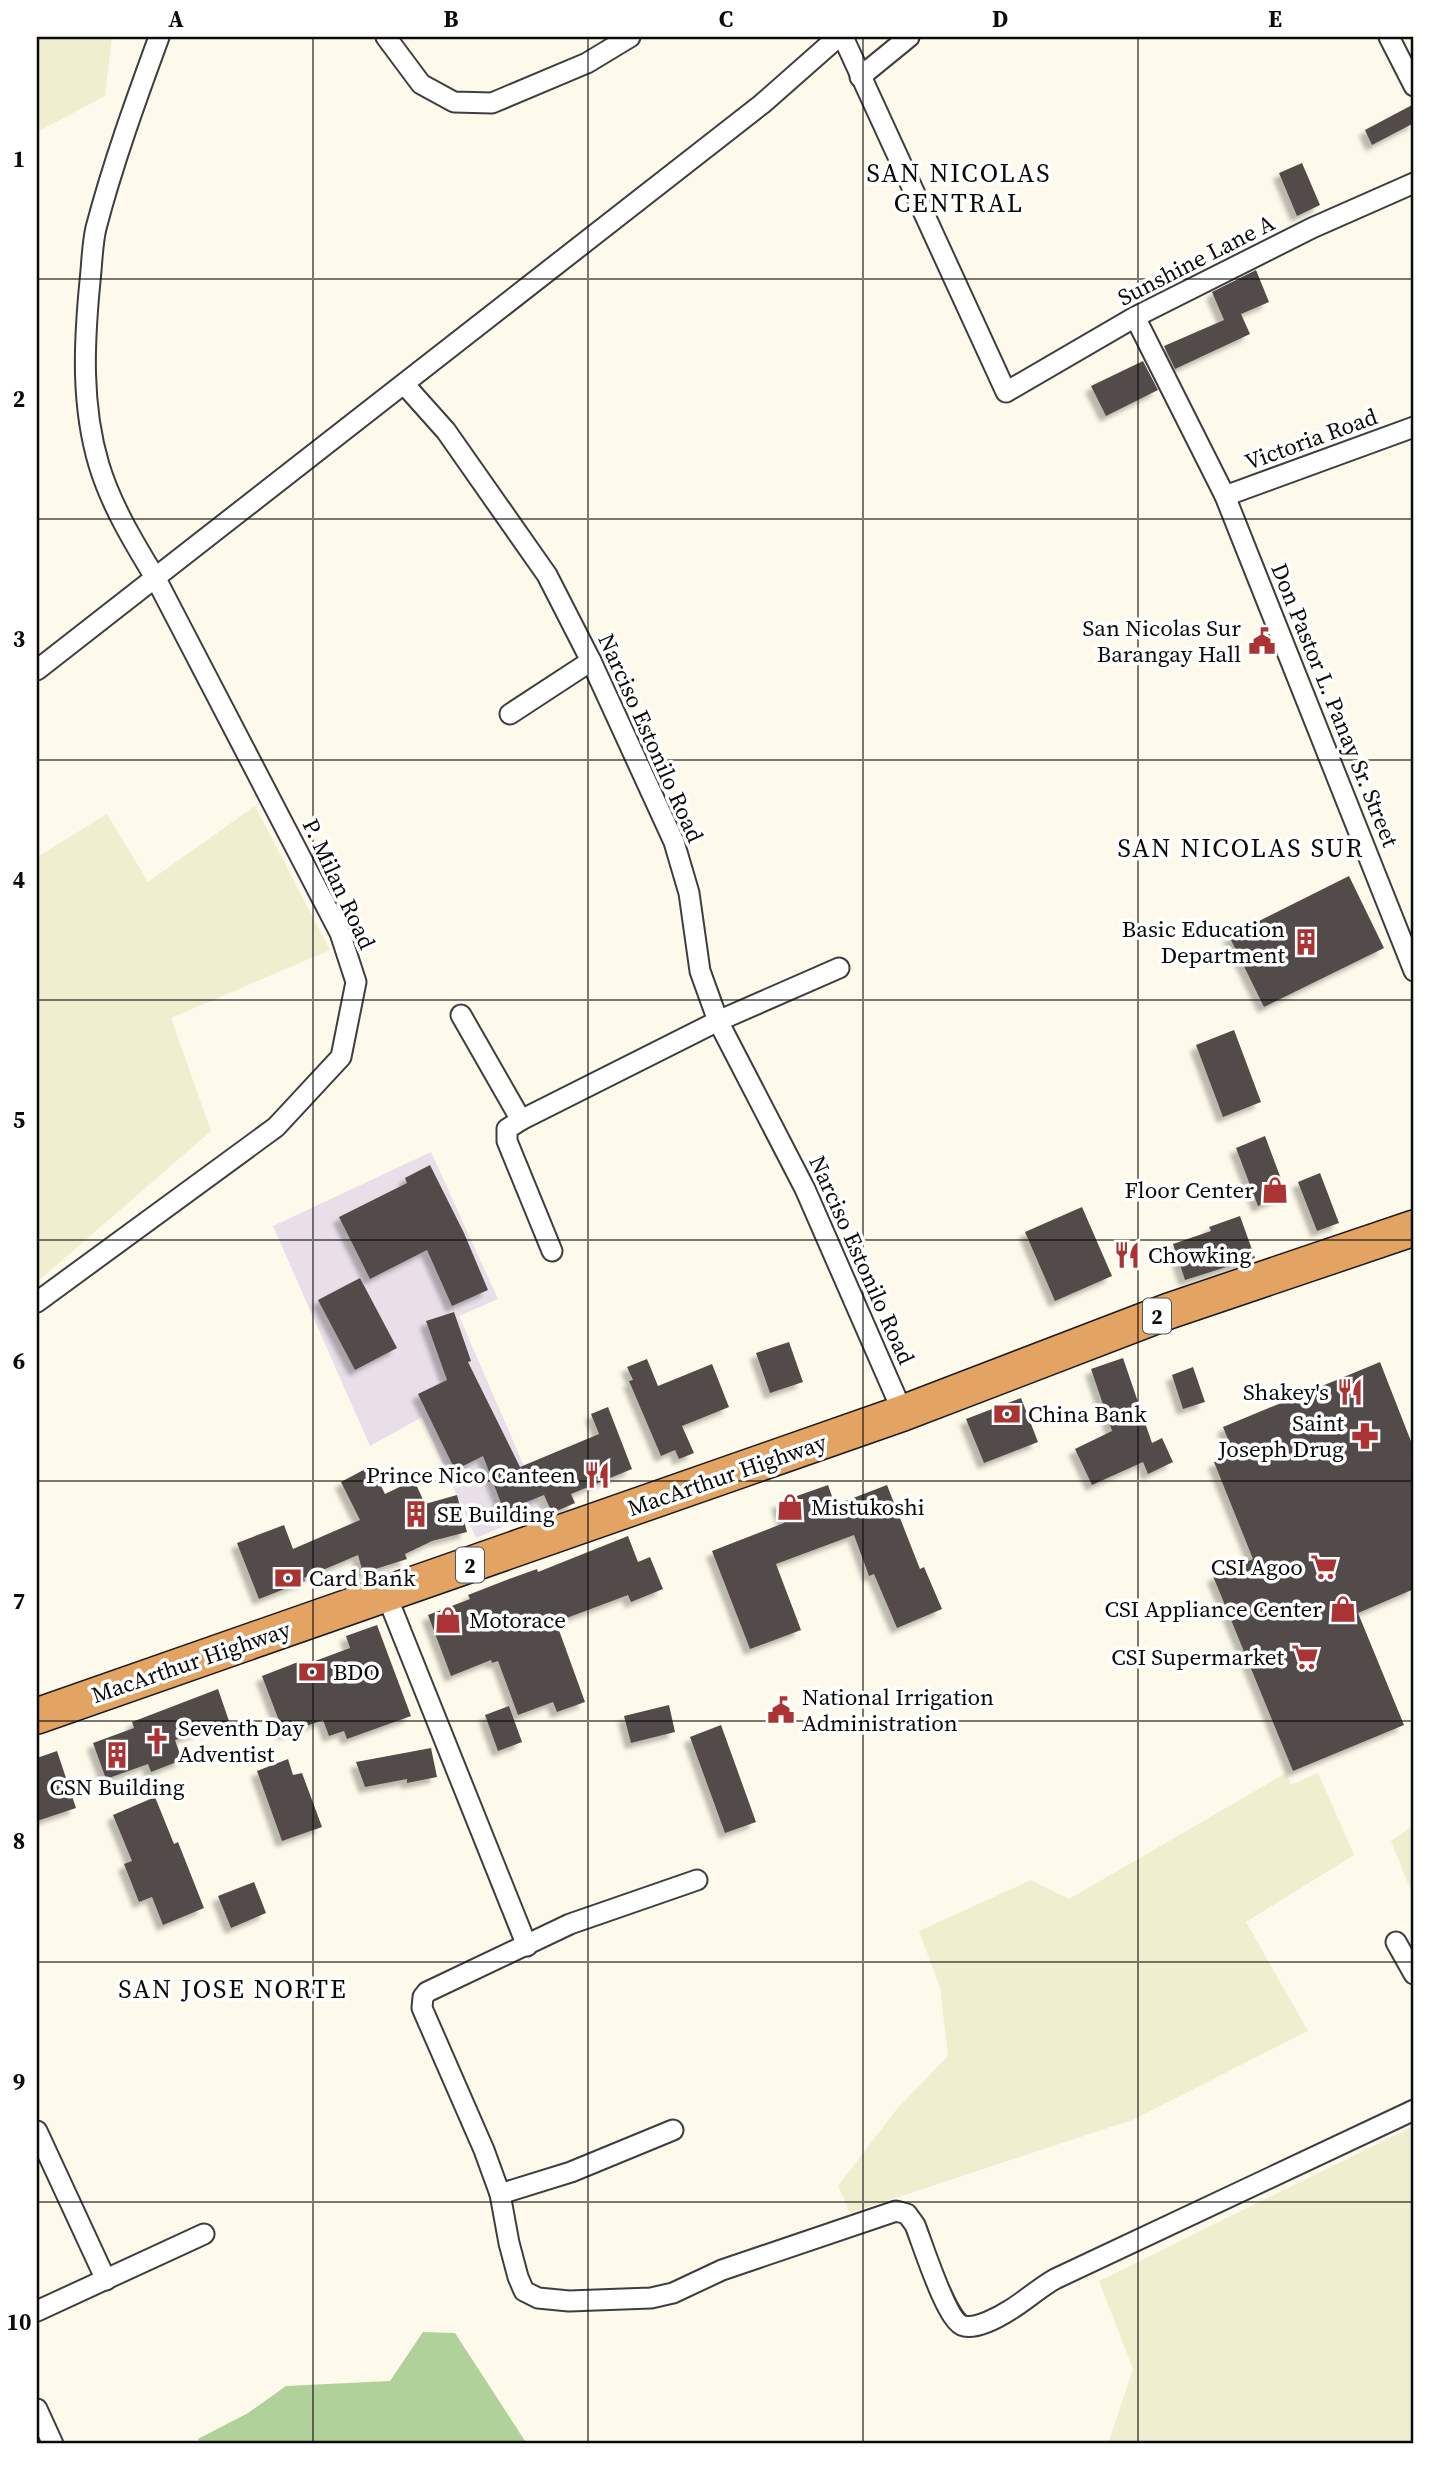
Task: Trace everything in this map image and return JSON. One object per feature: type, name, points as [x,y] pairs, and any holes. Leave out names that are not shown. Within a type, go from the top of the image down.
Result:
[{"type":"highway","name":"MacArthur Highway","points":[[37,1716],[903,1413],[1169,1311],[1414,1228]]},
{"type":"street","name":"P. Milan Road","points":[[37,1302],[276,1127],[341,1056],[356,982],[340,933],[156,579],[128,532],[100,467],[90,425],[85,378],[87,314],[95,232],[120,143],[159,37]]},
{"type":"street","points":[[386,37],[421,84],[454,102],[492,103],[587,63],[630,37]]},
{"type":"street","points":[[37,670],[762,104],[841,37],[860,77],[909,37]]},
{"type":"street","points":[[1389,37],[1414,86]]},
{"type":"street","name":"Sunshine Lane A","points":[[860,77],[1006,392],[1135,317],[1312,228],[1414,183]]},
{"type":"street","name":"Don Pastor L. Panay Sr. Street","points":[[1135,317],[1225,496],[1414,971]]},
{"type":"street","name":"Narciso Estonilo Road","points":[[404,384],[446,431],[547,575],[591,661],[674,842],[689,893],[700,971],[718,1021],[805,1189],[903,1413]]},
{"type":"street","name":"Victoria Road","points":[[1225,496],[1414,427]]},
{"type":"street","points":[[510,714],[591,661]]},
{"type":"street","points":[[552,1251],[507,1141],[507,1129],[718,1021],[839,968]]},
{"type":"street","points":[[461,1015],[521,1120]]},
{"type":"street","points":[[386,1594],[527,1946]]},
{"type":"street","points":[[697,1880],[569,1924],[427,1992],[421,2002],[500,2194],[518,2277],[524,2291],[538,2298],[569,2301],[651,2298],[673,2292],[722,2270],[895,2211],[907,2214],[915,2225],[947,2306],[957,2322],[964,2326],[976,2326],[1009,2311],[1055,2279],[1414,2110]]},
{"type":"street","points":[[1396,1942],[1414,1974]]},
{"type":"street","points":[[500,2194],[571,2172],[673,2130]]},
{"type":"street","points":[[37,2131],[106,2280]]},
{"type":"street","points":[[37,2311],[204,2234]]},
{"type":"street","points":[[39,2419],[53,2444]]},
{"type":"shaded area","points":[[431,1152],[498,1299],[459,1316],[543,1510],[476,1538],[422,1417],[370,1446],[273,1226]]},
{"type":"green space","points":[[37,37],[112,37],[105,96],[37,132]]},
{"type":"green space","points":[[255,806],[330,950],[171,1018],[211,1131],[37,1282],[37,857],[107,814],[148,882]]},
{"type":"green space","points":[[1286,1773],[1291,1785],[1318,1773],[1354,1855],[1246,1922],[1308,2031],[1132,2120],[850,2213],[838,2186],[896,2110],[948,2056],[940,1987],[919,1931],[1031,1880],[1069,1899]]},
{"type":"green space","points":[[1414,1825],[1414,1899],[1391,1841]]},
{"type":"green space","points":[[1414,2126],[1414,2444],[1108,2444],[1133,2369],[1099,2281]]},
{"type":"green space","points":[[423,2332],[455,2333],[527,2444],[200,2444],[198,2439],[248,2413],[286,2386],[390,2381]]},
{"type":"building","points":[[1414,104],[1414,123],[1372,145],[1365,130]]},
{"type":"building","points":[[1302,163],[1320,205],[1297,216],[1279,173]]},
{"type":"building","points":[[1256,270],[1269,302],[1241,314],[1250,334],[1175,369],[1164,346],[1224,320],[1212,292]]},
{"type":"building","points":[[1143,361],[1158,390],[1106,416],[1091,386]]},
{"type":"building","name":"Basic Education Department","points":[[1349,876],[1384,948],[1264,1007],[1229,936]]},
{"type":"building","points":[[1234,1030],[1261,1102],[1223,1117],[1196,1045]]},
{"type":"building","points":[[1265,1136],[1287,1195],[1258,1206],[1236,1148]]},
{"type":"building","points":[[430,1165],[464,1233],[488,1290],[452,1306],[427,1250],[370,1279],[339,1217],[407,1183],[405,1178]]},
{"type":"building","points":[[1320,1173],[1339,1223],[1317,1231],[1298,1182]]},
{"type":"building","points":[[1082,1207],[1112,1276],[1055,1301],[1025,1232]]},
{"type":"building","points":[[1240,1216],[1255,1258],[1185,1280],[1173,1244],[1211,1231],[1209,1227]]},
{"type":"building","points":[[360,1278],[397,1348],[355,1370],[318,1300]]},
{"type":"building","points":[[454,1312],[471,1361],[468,1362],[520,1467],[599,1434],[591,1414],[608,1407],[632,1469],[571,1494],[575,1503],[552,1513],[544,1495],[504,1511],[483,1456],[455,1470],[418,1394],[447,1380],[426,1321]]},
{"type":"building","points":[[789,1342],[803,1382],[770,1393],[756,1353]]},
{"type":"building","points":[[1123,1358],[1152,1443],[1162,1438],[1173,1462],[1148,1474],[1143,1462],[1092,1485],[1075,1449],[1112,1431],[1091,1369]]},
{"type":"building","points":[[647,1359],[658,1386],[712,1364],[729,1407],[682,1426],[694,1453],[679,1459],[675,1450],[661,1456],[629,1381],[633,1380],[627,1367]]},
{"type":"building","name":"CSI Agoo","points":[[1380,1362],[1414,1449],[1414,1589],[1358,1613],[1404,1725],[1293,1771],[1213,1576],[1253,1559],[1214,1462],[1234,1454],[1223,1427]]},
{"type":"building","points":[[1193,1367],[1205,1402],[1183,1409],[1172,1375]]},
{"type":"building","points":[[1021,1398],[1038,1442],[984,1463],[966,1419]]},
{"type":"building","points":[[371,1466],[385,1494],[414,1480],[425,1504],[457,1495],[467,1532],[432,1541],[405,1554],[407,1559],[363,1573],[358,1555],[304,1578],[305,1581],[259,1599],[237,1543],[284,1525],[293,1549],[360,1520],[341,1482]]},
{"type":"building","points":[[828,1485],[835,1505],[887,1485],[920,1569],[924,1567],[942,1609],[897,1628],[874,1574],[869,1576],[854,1535],[776,1564],[801,1630],[750,1649],[712,1551],[784,1523],[777,1503]]},
{"type":"building","points":[[628,1536],[638,1562],[650,1557],[663,1589],[631,1602],[628,1595],[556,1622],[585,1702],[557,1712],[553,1702],[518,1715],[498,1661],[492,1663],[491,1660],[451,1676],[428,1615],[470,1599],[468,1595],[537,1569],[538,1572]]},
{"type":"building","points":[[377,1625],[411,1716],[347,1739],[344,1731],[329,1736],[323,1720],[284,1734],[262,1676],[298,1662],[299,1667],[350,1648],[346,1636]]},
{"type":"building","points":[[218,1689],[229,1721],[175,1740],[182,1760],[151,1772],[148,1764],[106,1779],[93,1743],[134,1728],[132,1722]]},
{"type":"building","points":[[669,1705],[675,1732],[631,1743],[624,1716]]},
{"type":"building","points":[[509,1706],[522,1742],[498,1751],[485,1715]]},
{"type":"building","points":[[721,1725],[756,1822],[725,1833],[690,1737]]},
{"type":"building","points":[[431,1748],[437,1777],[407,1783],[407,1779],[365,1787],[356,1762]]},
{"type":"building","points":[[57,1751],[76,1808],[37,1821],[37,1758]]},
{"type":"building","points":[[288,1759],[293,1775],[302,1773],[322,1827],[282,1841],[257,1771]]},
{"type":"building","points":[[155,1797],[174,1844],[178,1842],[204,1908],[163,1925],[152,1897],[139,1902],[124,1864],[132,1861],[113,1815]]},
{"type":"building","points":[[254,1882],[266,1913],[231,1928],[218,1896]]},
{"type":"place","name":"San Nicolas Sur Barangay Hall","points":[[1262,641]]},
{"type":"place","name":"Basic Education Department","points":[[1306,942]]},
{"type":"place","name":"Floor Center","points":[[1275,1190]]},
{"type":"place","name":"Chowking","points":[[1127,1255]]},
{"type":"place","name":"Shakey's","points":[[1350,1392]]},
{"type":"place","name":"China Bank","points":[[1007,1414]]},
{"type":"place","name":"Saint Joseph Drug","points":[[1365,1436]]},
{"type":"place","name":"Prince Nico Canteen","points":[[597,1475]]},
{"type":"place","name":"Mistukoshi","points":[[790,1507]]},
{"type":"place","name":"SE Building","points":[[416,1514]]},
{"type":"place","name":"CSI Agoo","points":[[1324,1567]]},
{"type":"place","name":"Card Bank","points":[[288,1578]]},
{"type":"place","name":"CSI Appliance Center","points":[[1343,1609]]},
{"type":"place","name":"Motorace","points":[[448,1620]]},
{"type":"place","name":"CSI Supermarket","points":[[1305,1657]]},
{"type":"place","name":"BDO","points":[[312,1672]]},
{"type":"place","name":"National Irrigation Administration","points":[[781,1710]]},
{"type":"place","name":"Seventh Day Adventist","points":[[157,1741]]},
{"type":"place","name":"CSN Building","points":[[117,1755]]},
{"type":"district","name":"SAN NICOLAS CENTRAL","points":[[959,188]]},
{"type":"district","name":"SAN NICOLAS SUR","points":[[1241,848]]},
{"type":"district","name":"SAN JOSE NORTE","points":[[233,1989]]}]
